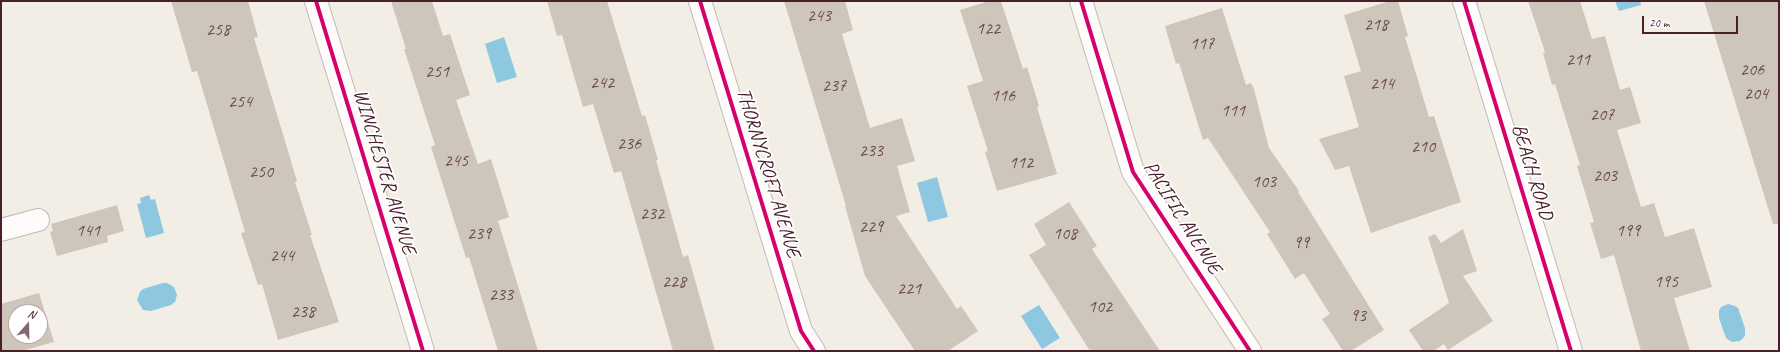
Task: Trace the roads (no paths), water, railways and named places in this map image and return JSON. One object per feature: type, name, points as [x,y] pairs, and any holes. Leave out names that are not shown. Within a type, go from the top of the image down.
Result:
[{"type":"street","name":"WINCHESTER AVENUE","points":[[316,1],[423,351]]},
{"type":"street","name":"THORNYCROFT AVENUE","points":[[700,1],[801,330],[814,351]]},
{"type":"street","name":"PACIFIC AVENUE","points":[[1081,1],[1133,172],[1250,351]]},
{"type":"street","name":"BEACH ROAD","points":[[1464,1],[1571,351]]},
{"type":"street","points":[[1,230],[38,220]]},
{"type":"water","points":[[1615,1],[1640,1],[1641,5],[1619,11]]},
{"type":"water","points":[[504,37],[517,77],[497,83],[485,44]]},
{"type":"water","points":[[937,177],[948,217],[928,222],[917,183]]},
{"type":"water","points":[[149,195],[151,200],[155,199],[164,233],[146,238],[137,204],[141,203],[140,198]]},
{"type":"water","points":[[167,283],[174,287],[177,295],[175,302],[171,305],[151,311],[143,310],[137,300],[140,292],[143,289]]},
{"type":"water","points":[[1728,304],[1738,308],[1745,328],[1745,336],[1740,341],[1732,342],[1726,338],[1719,318],[1719,311],[1721,307]]},
{"type":"water","points":[[1039,305],[1060,338],[1042,349],[1021,316]]}]
